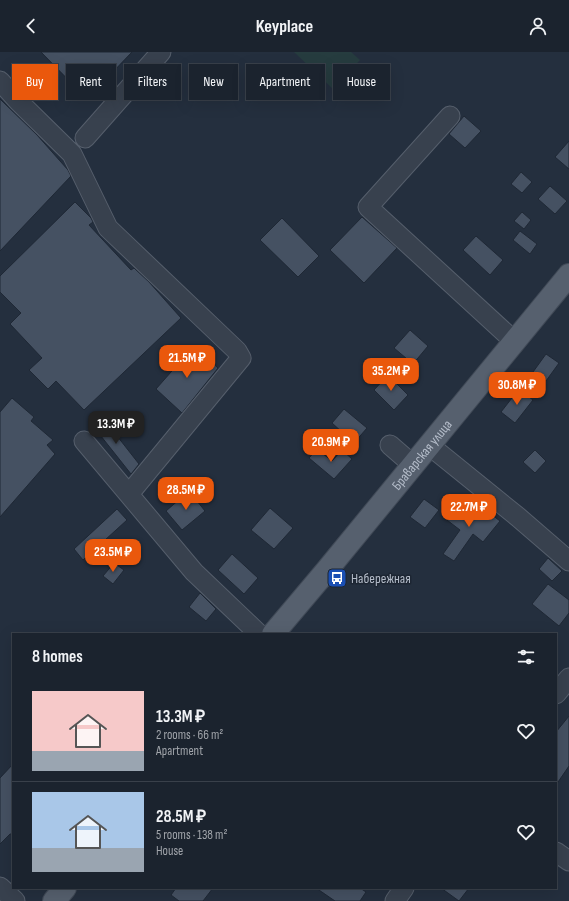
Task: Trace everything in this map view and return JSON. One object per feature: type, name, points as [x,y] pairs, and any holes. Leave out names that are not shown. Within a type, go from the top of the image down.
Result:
[{"type":"main road","name":"Браварская улица","points":[[273,633],[327,570],[569,274]]},
{"type":"main road","points":[[54,901],[64,889]]},
{"type":"street","points":[[85,138],[161,52]]},
{"type":"street","points":[[0,81],[18,101],[72,154],[108,228],[237,351],[241,358],[129,494]]},
{"type":"street","points":[[450,116],[368,207],[514,342]]},
{"type":"street","points":[[84,442],[194,572],[258,633]]},
{"type":"street","points":[[390,444],[413,465]]},
{"type":"street","points":[[429,445],[518,517],[569,561]]},
{"type":"street","points":[[557,693],[569,678]]},
{"type":"street","points":[[557,853],[569,861]]},
{"type":"street","points":[[0,888],[15,901]]},
{"type":"street","points":[[395,901],[403,889]]},
{"type":"green space","points":[[294,52],[351,52],[360,60],[356,64],[333,64],[333,89],[325,81],[325,64],[307,64]]},
{"type":"building","points":[[41,52],[132,52],[116,69],[116,64],[66,64],[66,78],[58,69],[58,64],[53,64]]},
{"type":"building","points":[[0,99],[37,135],[68,170],[71,176],[0,251]]},
{"type":"building","points":[[464,116],[481,131],[465,148],[449,134]]},
{"type":"building","points":[[569,141],[569,169],[555,157]]},
{"type":"building","points":[[521,172],[532,182],[522,193],[511,184]]},
{"type":"building","points":[[550,186],[567,201],[555,214],[538,199]]},
{"type":"building","points":[[75,202],[91,218],[93,222],[89,225],[131,270],[134,268],[149,282],[181,318],[84,410],[56,381],[48,389],[29,370],[42,358],[10,324],[21,313],[0,292],[0,276]]},
{"type":"building","points":[[522,212],[531,220],[524,229],[514,221]]},
{"type":"building","points":[[362,217],[397,248],[364,283],[330,250]]},
{"type":"building","points":[[282,218],[319,256],[298,277],[260,240]]},
{"type":"building","points":[[520,231],[537,244],[530,254],[513,240]]},
{"type":"building","points":[[476,236],[503,260],[490,275],[463,250]]},
{"type":"building","points":[[410,330],[428,346],[413,364],[394,348]]},
{"type":"building","points":[[194,346],[218,368],[182,413],[156,389]]},
{"type":"building","points":[[546,354],[559,363],[546,381],[533,372]]},
{"type":"building","points":[[388,375],[408,395],[394,410],[374,390]]},
{"type":"building","points":[[519,389],[533,400],[515,423],[501,412]]},
{"type":"building","points":[[12,398],[34,417],[31,421],[53,440],[47,445],[55,454],[0,517],[0,412]]},
{"type":"building","points":[[344,409],[367,428],[354,443],[332,423]]},
{"type":"building","points":[[103,418],[139,464],[131,474],[93,426]]},
{"type":"building","points":[[317,449],[332,461],[342,450],[352,459],[334,479],[309,458]]},
{"type":"building","points":[[535,450],[546,461],[535,473],[523,462]]},
{"type":"building","points":[[189,491],[205,511],[182,530],[166,511]]},
{"type":"building","points":[[424,499],[439,510],[425,528],[410,517]]},
{"type":"building","points":[[478,504],[500,521],[483,542],[473,534],[454,561],[443,554],[460,530],[443,517],[451,507],[466,519]]},
{"type":"building","points":[[270,508],[293,528],[274,549],[251,530]]},
{"type":"building","points":[[117,509],[127,520],[83,560],[74,549]]},
{"type":"building","points":[[232,554],[258,578],[244,594],[218,570]]},
{"type":"building","points":[[548,558],[562,571],[552,581],[539,569]]},
{"type":"building","points":[[114,563],[124,570],[113,584],[103,576]]},
{"type":"building","points":[[548,584],[569,600],[569,613],[559,626],[532,604]]},
{"type":"building","points":[[200,593],[216,609],[206,621],[189,607]]},
{"type":"building","points":[[569,716],[569,766],[557,784],[557,731]]},
{"type":"building","points":[[12,765],[12,834],[10,834],[0,844],[0,778]]},
{"type":"building","points":[[175,889],[212,889],[203,901],[179,901],[171,895]]},
{"type":"building","points":[[317,889],[362,889],[366,892],[360,901],[335,901]]},
{"type":"building","points":[[442,889],[468,889],[459,901]]},
{"type":"place","name":"Набережная","points":[[337,578]]}]
